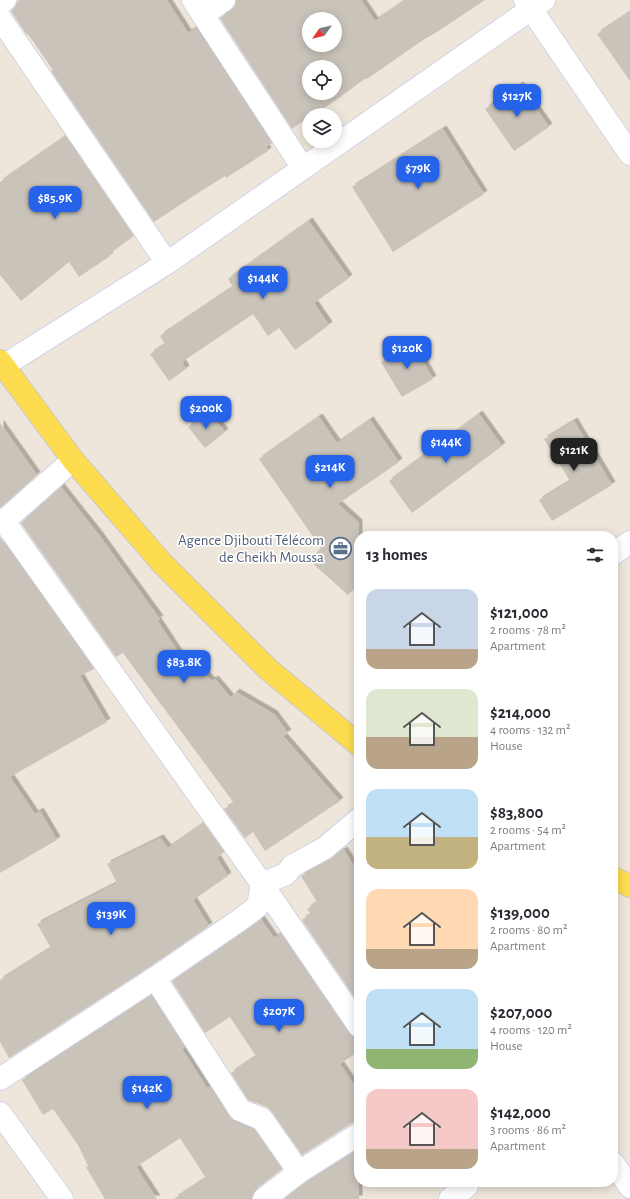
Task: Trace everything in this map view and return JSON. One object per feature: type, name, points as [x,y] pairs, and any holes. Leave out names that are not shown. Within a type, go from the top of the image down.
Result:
[{"type":"main road","points":[[1,365],[73,460],[161,562],[268,669],[354,735]]},
{"type":"main road","points":[[618,880],[630,886]]},
{"type":"street","points":[[0,4],[5,0]]},
{"type":"street","points":[[224,0],[198,8],[303,168]]},
{"type":"street","points":[[1,365],[167,263],[303,168],[533,3],[630,154]]},
{"type":"street","points":[[0,18],[167,263]]},
{"type":"street","points":[[73,460],[2,522],[262,884],[354,1019]]},
{"type":"street","points":[[618,550],[630,542]]},
{"type":"street","points":[[262,884],[286,874],[292,866],[325,848],[354,823]]},
{"type":"street","points":[[0,1079],[215,938],[258,906],[262,884]]},
{"type":"street","points":[[155,978],[240,1110],[262,1119],[299,1172]]},
{"type":"street","points":[[0,1113],[62,1199]]},
{"type":"street","points":[[264,1199],[299,1172],[354,1137]]},
{"type":"street","points":[[618,1169],[630,1187]]},
{"type":"street","points":[[450,1199],[469,1189]]},
{"type":"building","points":[[20,0],[167,0],[188,33],[196,28],[272,143],[266,147],[268,151],[226,178],[225,176],[154,222],[51,71],[53,70],[11,11]]},
{"type":"building","points":[[236,0],[361,0],[375,21],[406,0],[485,0],[342,95],[342,60],[302,60],[302,100],[336,100],[324,108],[302,108],[302,122],[292,129],[220,18],[232,10],[235,6]]},
{"type":"building","points":[[630,12],[630,81],[597,34]]},
{"type":"building","points":[[520,85],[549,127],[514,151],[485,109]]},
{"type":"building","points":[[443,129],[484,194],[393,252],[352,187]]},
{"type":"building","points":[[66,136],[134,236],[109,254],[110,256],[79,277],[69,262],[21,301],[0,275],[0,182]]},
{"type":"building","points":[[309,221],[349,278],[314,303],[329,325],[295,350],[279,328],[268,336],[253,314],[182,362],[186,369],[169,381],[150,354],[165,344],[160,336],[233,287],[228,279]]},
{"type":"building","points":[[413,344],[433,379],[402,397],[381,362]]},
{"type":"building","points":[[208,411],[225,432],[205,448],[188,427]]},
{"type":"building","points":[[479,414],[502,446],[412,513],[389,481]]},
{"type":"building","points":[[319,417],[337,443],[370,420],[399,462],[338,504],[359,523],[359,531],[354,531],[354,588],[348,595],[310,561],[321,548],[259,459]]},
{"type":"building","points":[[574,421],[612,485],[552,521],[539,500],[570,481],[544,439]]},
{"type":"building","points":[[0,423],[37,475],[0,508]]},
{"type":"building","points":[[61,487],[99,535],[160,619],[157,620],[188,667],[192,662],[212,681],[215,679],[231,698],[236,692],[274,714],[288,733],[283,736],[340,801],[265,851],[253,832],[245,838],[224,809],[234,803],[123,653],[116,657],[21,523]]},
{"type":"building","points":[[0,537],[94,669],[80,676],[107,722],[10,777],[35,814],[40,811],[57,840],[0,873]]},
{"type":"building","points":[[204,823],[224,852],[217,858],[228,876],[193,900],[209,926],[148,968],[9,1058],[0,1042],[0,980],[51,948],[37,924],[117,883],[107,864],[160,838],[168,848]]},
{"type":"building","points":[[344,850],[354,866],[354,997],[302,920],[311,914],[307,909],[317,902],[301,876]]},
{"type":"building","points":[[261,919],[274,938],[281,934],[349,1033],[354,1037],[354,1054],[340,1064],[354,1085],[354,1123],[302,1155],[272,1112],[267,1107],[248,1100],[231,1073],[256,1056],[230,1017],[205,1033],[172,981]]},
{"type":"building","points":[[151,995],[185,1047],[182,1049],[207,1088],[210,1087],[235,1122],[254,1129],[282,1169],[256,1189],[252,1199],[174,1199],[206,1178],[180,1138],[136,1167],[157,1199],[105,1199],[86,1167],[88,1166],[78,1145],[53,1109],[43,1115],[22,1080]]},
{"type":"building","points":[[354,1152],[354,1187],[359,1187],[359,1199],[284,1199],[306,1182]]},
{"type":"place","name":"Agence Djibouti Télécom de Cheikh Moussa","points":[[340,549]]}]
